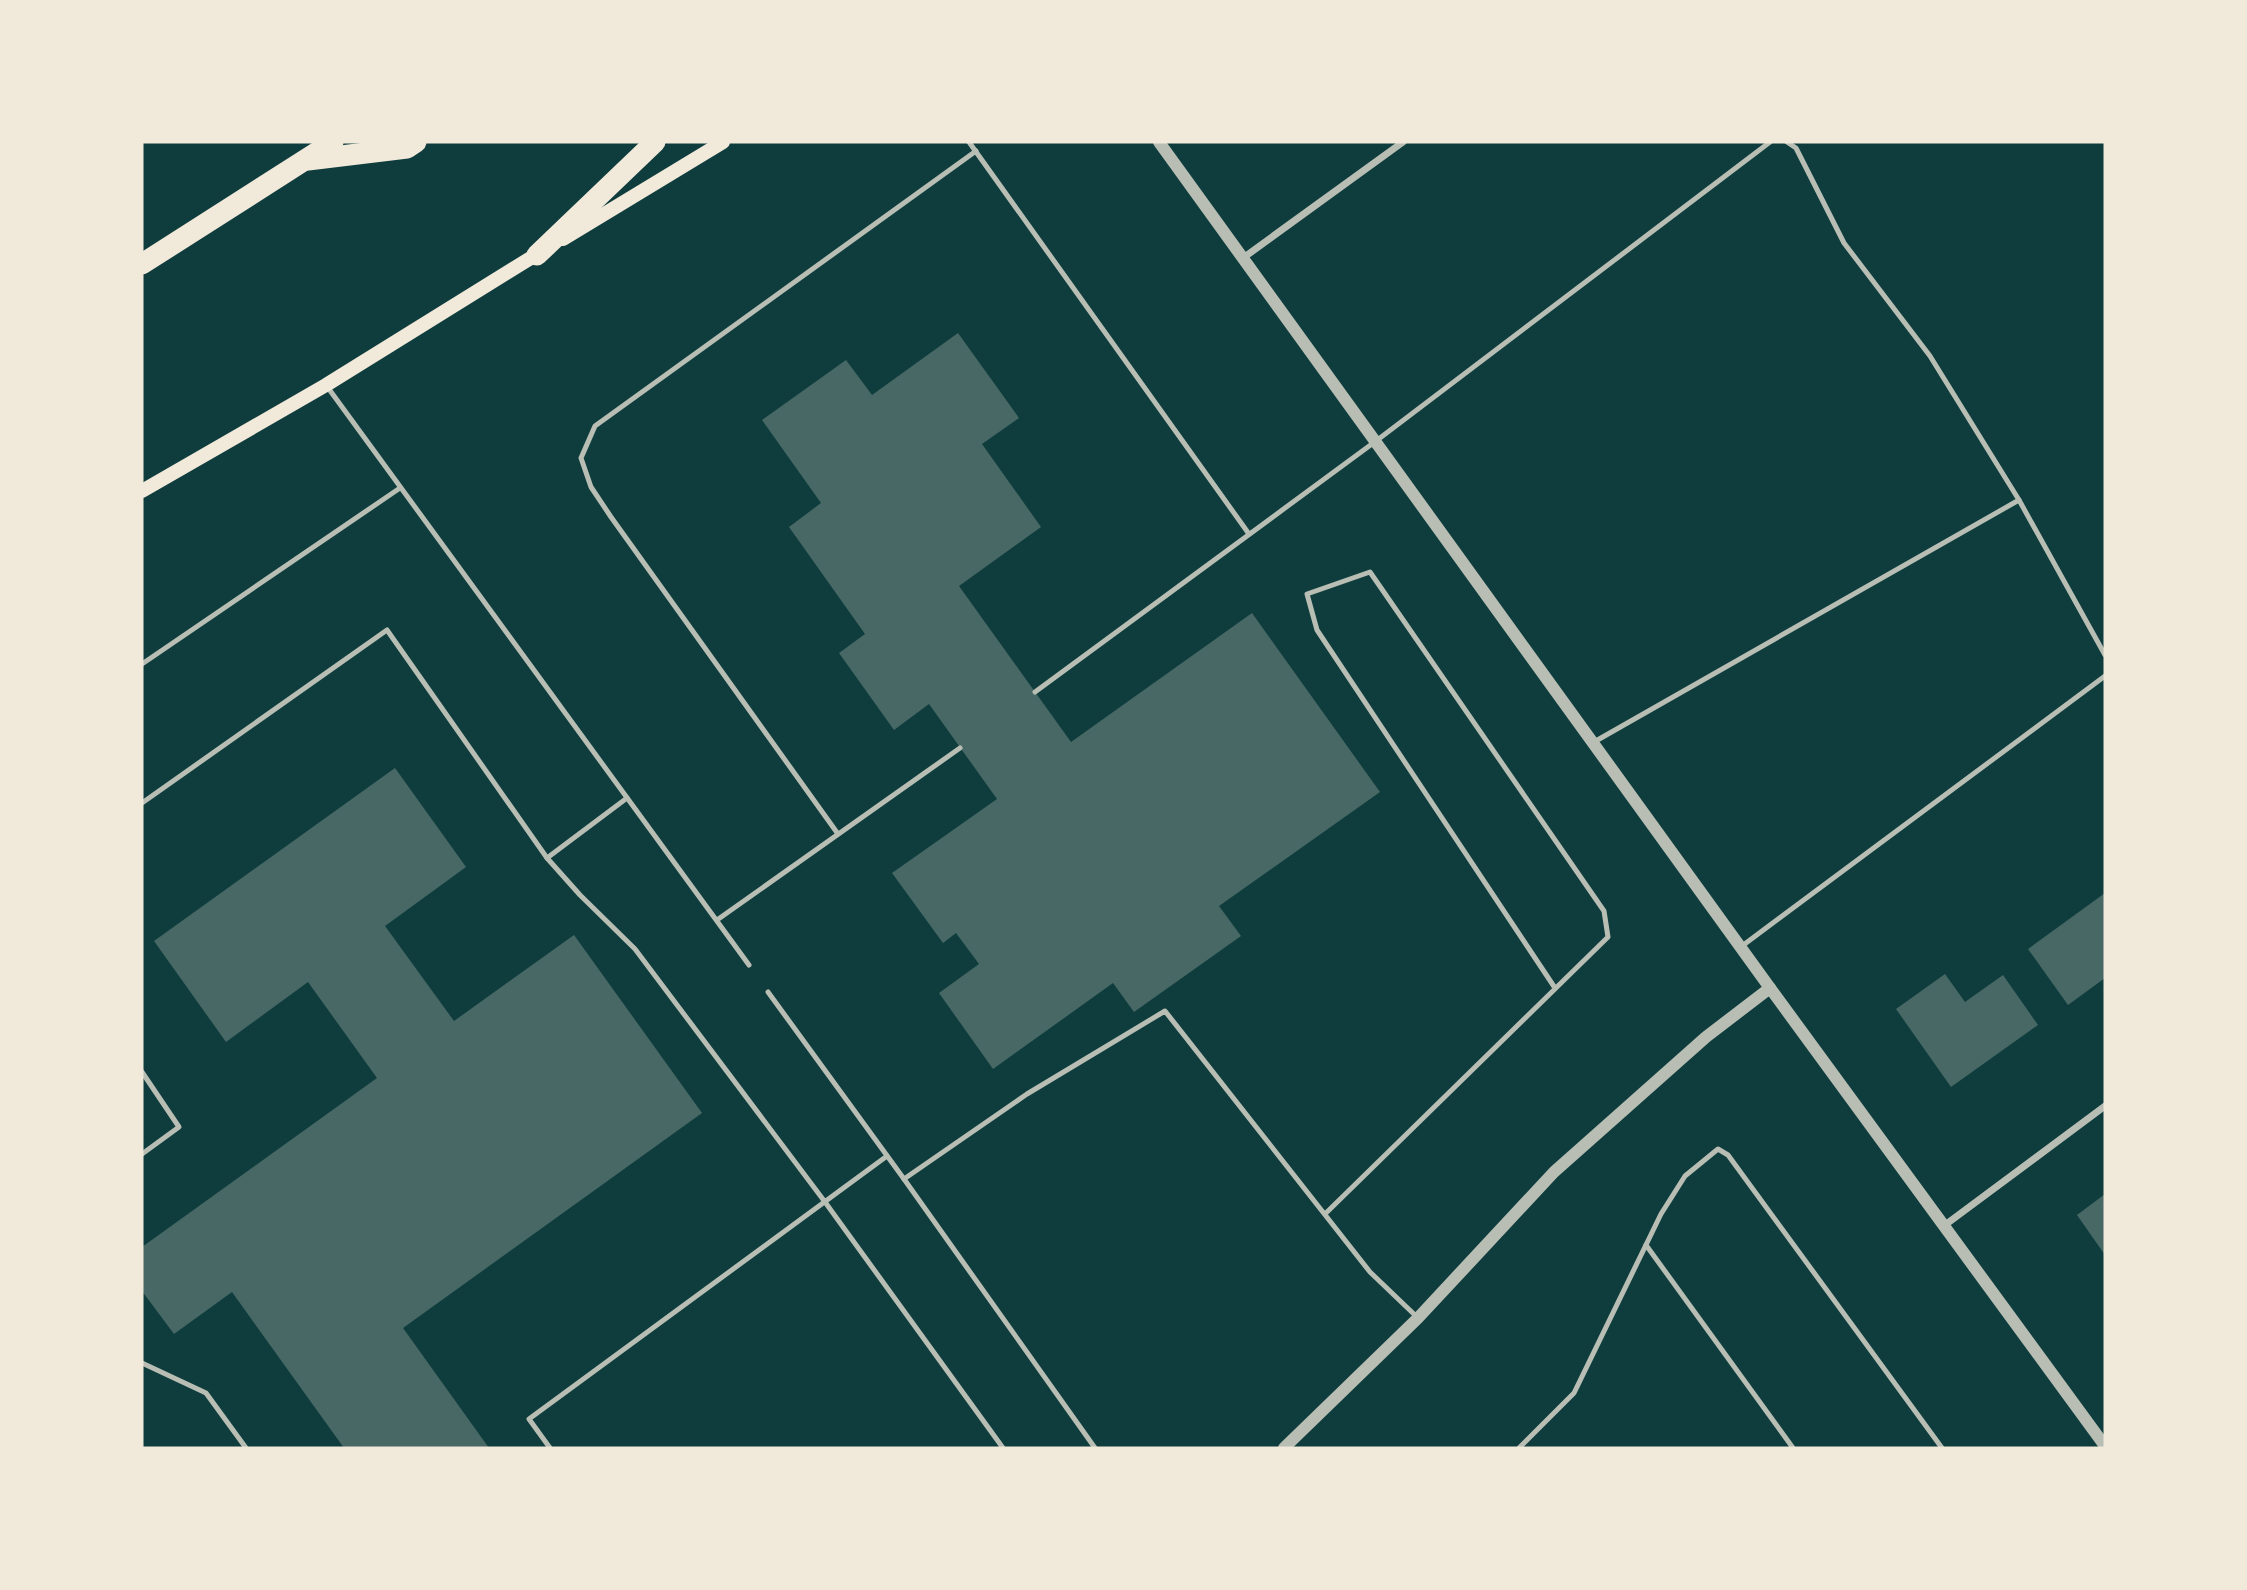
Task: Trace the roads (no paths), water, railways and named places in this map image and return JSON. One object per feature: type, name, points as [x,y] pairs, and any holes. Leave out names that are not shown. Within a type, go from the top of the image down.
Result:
[{"type":"highway","points":[[142,264],[332,142]]},
{"type":"highway","points":[[306,160],[407,148],[416,142]]},
{"type":"highway","points":[[537,255],[655,142]]},
{"type":"main road","points":[[142,491],[326,385],[723,142]]},
{"type":"street","points":[[1159,142],[2105,1447]]},
{"type":"street","points":[[1243,258],[1404,142]]},
{"type":"street","points":[[1284,1448],[1418,1318],[1554,1172],[1706,1037],[1770,988]]},
{"type":"street","points":[[1945,1226],[2105,1106]]},
{"type":"lane","points":[[970,142],[1250,534]]},
{"type":"lane","points":[[1035,692],[1376,441],[1770,142]]},
{"type":"lane","points":[[1787,142],[1796,148],[1844,243],[1930,356],[2019,500],[2105,654]]},
{"type":"lane","points":[[838,834],[604,507],[591,488],[580,458],[594,426],[976,152]]},
{"type":"lane","points":[[326,385],[749,965]]},
{"type":"lane","points":[[142,664],[400,488]]},
{"type":"lane","points":[[1594,742],[2019,500]]},
{"type":"lane","points":[[1325,1214],[1608,937],[1604,911],[1370,572],[1307,594],[1317,630],[1555,988]]},
{"type":"lane","points":[[142,803],[387,630],[547,858],[635,949],[825,1202],[1003,1448]]},
{"type":"lane","points":[[1742,946],[2105,676]]},
{"type":"lane","points":[[717,920],[960,748]]},
{"type":"lane","points":[[547,858],[628,799]]},
{"type":"lane","points":[[768,992],[905,1179],[1095,1448]]},
{"type":"lane","points":[[905,1179],[1027,1094],[1165,1011],[1370,1272],[1418,1318]]},
{"type":"lane","points":[[142,1072],[179,1126],[142,1154]]},
{"type":"lane","points":[[1519,1448],[1574,1393],[1661,1214],[1685,1176],[1718,1149],[1728,1155],[1942,1448]]},
{"type":"lane","points":[[550,1448],[529,1419],[887,1156]]},
{"type":"lane","points":[[1646,1245],[1793,1448]]},
{"type":"lane","points":[[142,1363],[206,1393],[246,1448]]}]
